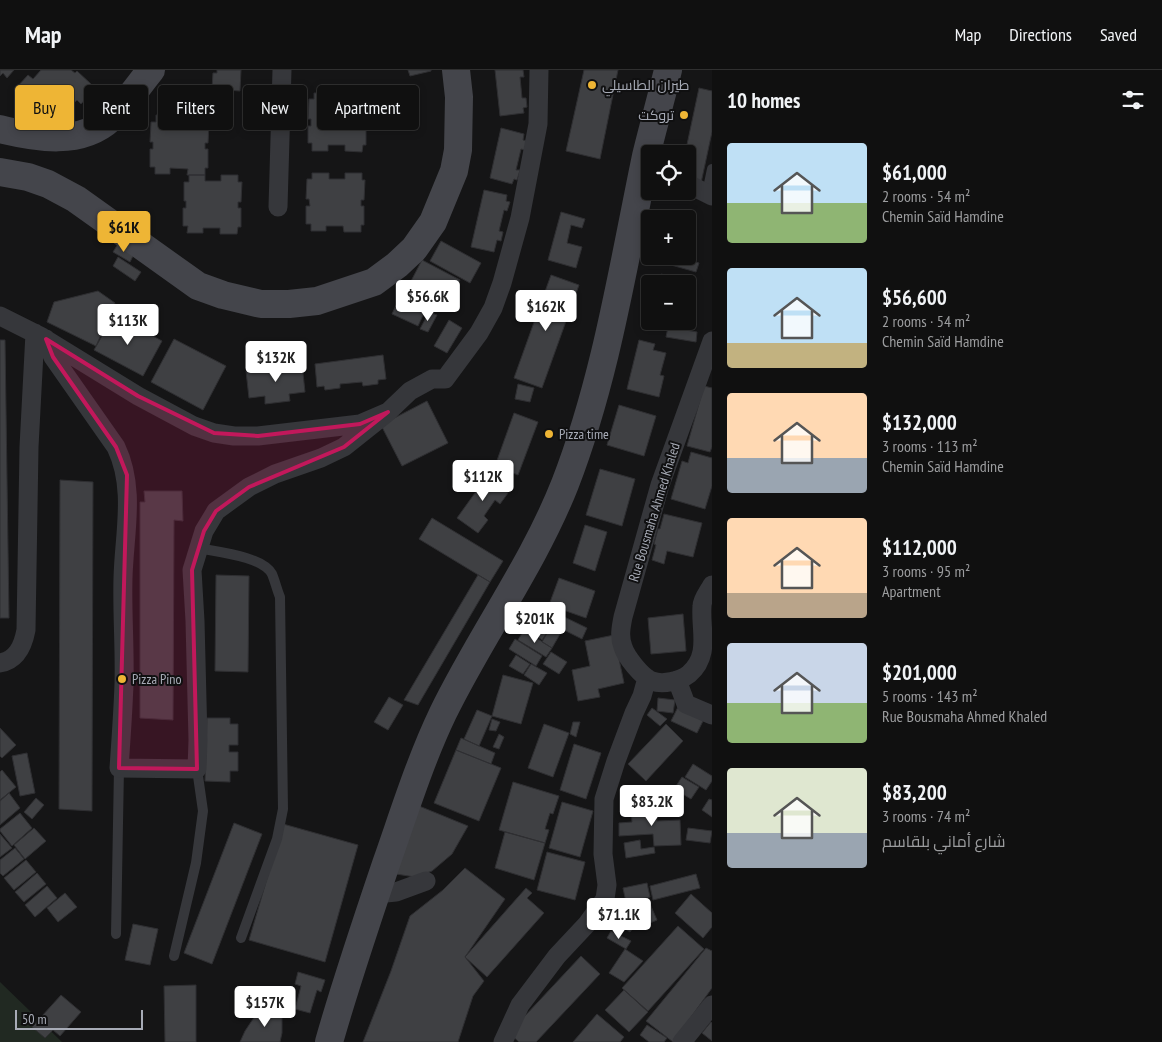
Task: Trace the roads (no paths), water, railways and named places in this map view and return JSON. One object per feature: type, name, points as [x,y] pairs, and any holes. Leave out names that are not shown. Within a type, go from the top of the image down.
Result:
[{"type":"main road","points":[[0,129],[20,134],[55,138],[89,133],[111,118],[152,70]]},
{"type":"main road","points":[[0,172],[28,177],[48,184],[76,199],[198,286],[222,295],[261,304],[289,304],[317,300],[374,282],[397,265],[414,248],[433,222],[454,171],[458,150],[459,98],[456,70]]},
{"type":"main road","points":[[314,1042],[345,943],[375,861],[399,778],[428,705],[517,552],[546,487],[574,413],[596,332],[648,70]]},
{"type":"main road","points":[[652,145],[668,70]]},
{"type":"main road","points":[[329,1042],[403,814],[432,738],[458,685],[539,543],[567,480],[603,367],[641,197]]},
{"type":"street","points":[[278,207],[282,70]]},
{"type":"street","points":[[40,336],[116,447],[124,462],[129,498],[124,537],[124,683],[119,768],[197,769],[198,740],[192,570],[204,531],[216,511],[248,487],[275,474],[321,458],[344,447],[388,412],[410,391],[432,379],[445,379],[479,333],[493,308],[502,283],[520,218],[538,124],[539,70]]},
{"type":"street","points":[[696,188],[710,195]]},
{"type":"street","points":[[0,316],[40,336],[138,396],[194,426],[214,434],[258,436],[360,424],[388,412]]},
{"type":"street","points":[[0,663],[14,658],[22,646],[26,630],[30,447],[40,336]]},
{"type":"street","name":"Rue Bousmaha Ahmed Khaled","points":[[647,678],[628,657],[623,647],[620,636],[623,617],[660,485],[712,341]]},
{"type":"street","points":[[503,1042],[520,1005],[557,956],[586,924],[605,899],[607,885],[603,854],[604,798],[616,762],[642,696],[647,678],[659,682],[677,680],[688,675],[700,660],[704,642],[702,604],[712,585]]},
{"type":"street","points":[[677,680],[686,704],[712,715]]},
{"type":"street","points":[[376,894],[396,892],[426,880]]},
{"type":"street","points":[[682,1042],[712,1005]]},
{"type":"lane","points":[[710,195],[712,169]]},
{"type":"lane","points":[[198,548],[241,556],[258,562],[271,572],[280,597],[283,809],[278,838],[241,938]]},
{"type":"lane","points":[[116,934],[119,768]]},
{"type":"lane","points":[[174,956],[196,863],[203,811],[197,769]]},
{"type":"place","name":"طيران الطاسيلي","points":[[592,85]]},
{"type":"place","name":"تروكت","points":[[684,115]]},
{"type":"place","name":"Pizza time","points":[[549,434]]},
{"type":"place","name":"Pizza Pino","points":[[122,679]]}]
